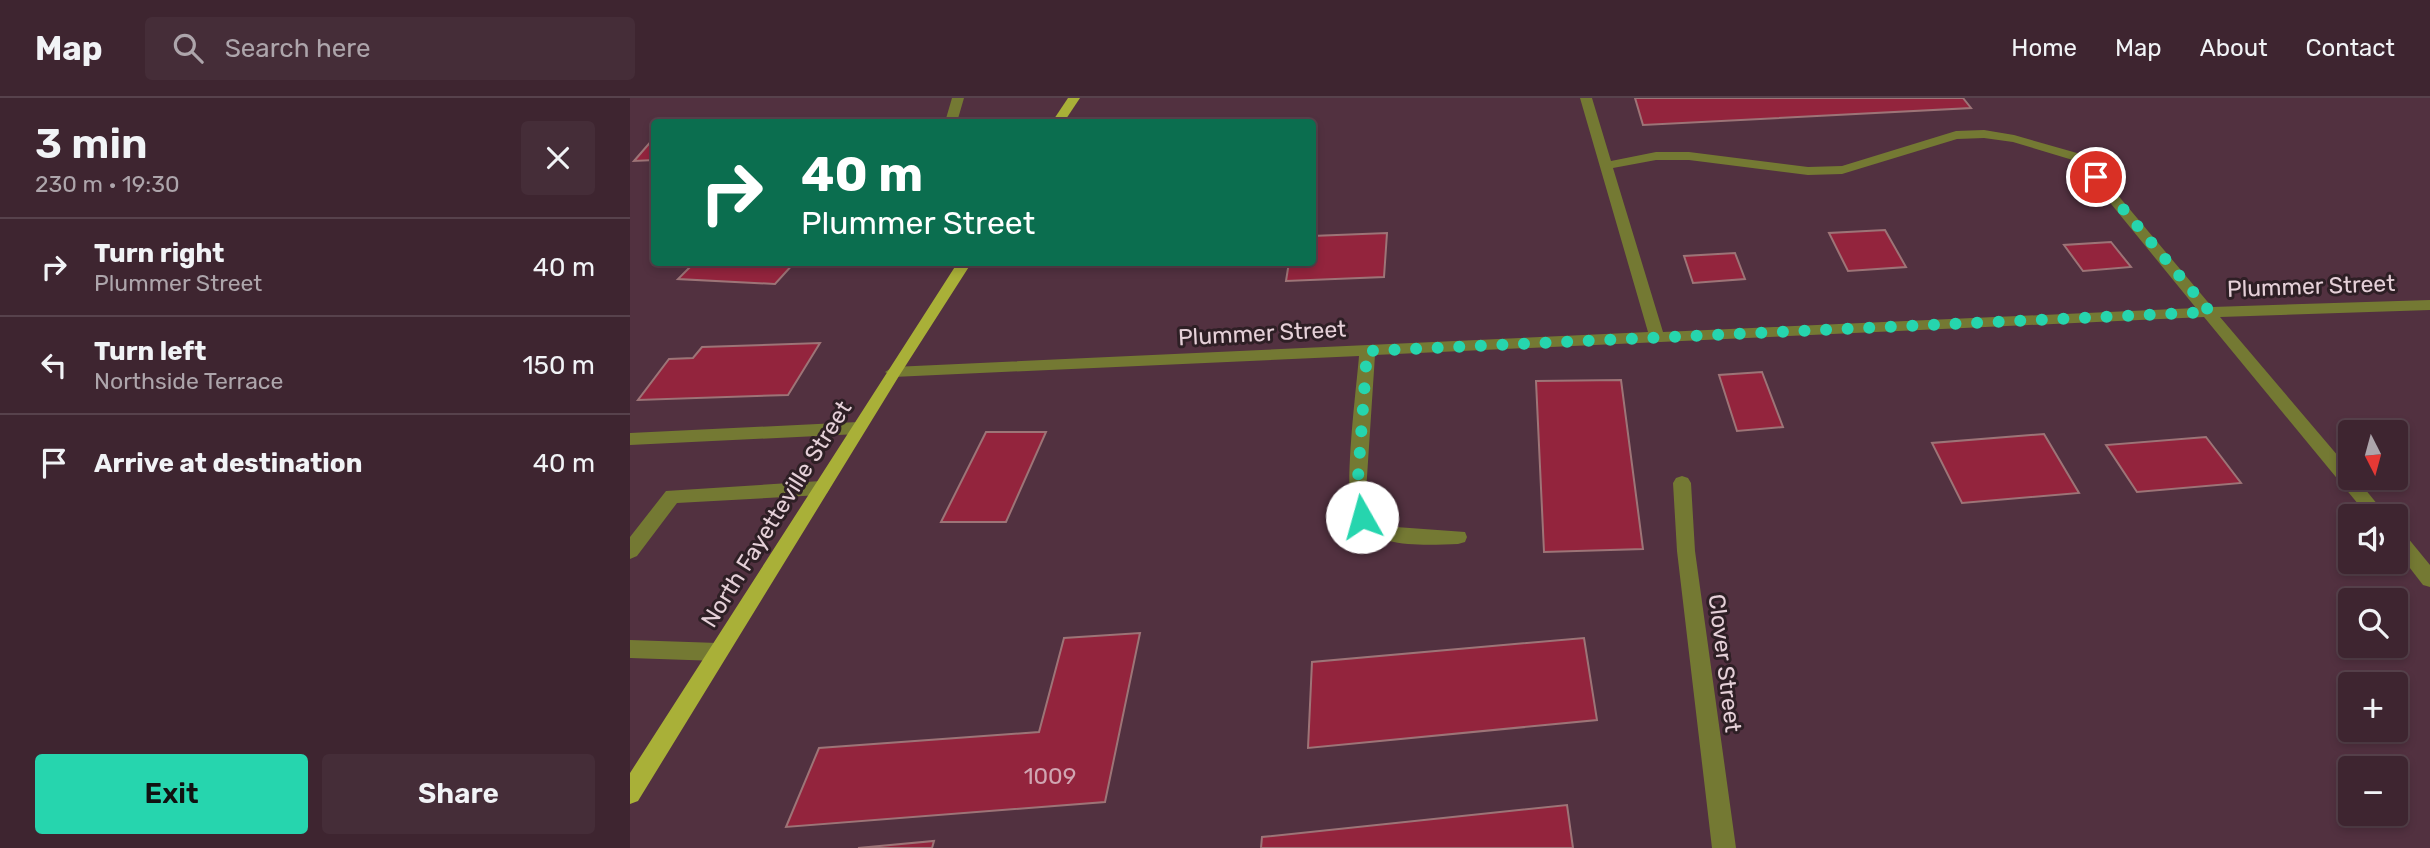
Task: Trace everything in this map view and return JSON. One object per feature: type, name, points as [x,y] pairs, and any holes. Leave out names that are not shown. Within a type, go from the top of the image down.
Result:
[{"type":"main road","points":[[1060,119],[1074,98]]},
{"type":"main road","name":"North Fayetteville Street","points":[[630,793],[893,372],[962,266]]},
{"type":"street","points":[[951,119],[958,98]]},
{"type":"street","points":[[1586,98],[1657,338]]},
{"type":"street","points":[[1606,166],[1656,156],[1689,156],[1808,171],[1842,170],[1955,135],[1984,134],[2014,139],[2080,158],[2368,504]]},
{"type":"street","name":"Plummer Street","points":[[893,372],[2210,312],[2430,305]]},
{"type":"street","points":[[1367,351],[1357,492],[1362,517],[1377,530],[1405,537],[1458,537]]},
{"type":"street","points":[[630,439],[858,428]]},
{"type":"street","name":"Clover Street","points":[[1682,483],[1686,551],[1724,848]]},
{"type":"street","points":[[630,551],[672,496],[821,488]]},
{"type":"street","points":[[2408,552],[2430,579]]},
{"type":"street","points":[[630,649],[718,652]]},
{"type":"building","points":[[1635,98],[1963,98],[1971,108],[1643,125]]},
{"type":"building","points":[[651,141],[651,160],[634,161]]},
{"type":"building","points":[[1885,230],[1906,267],[1848,271],[1829,233]]},
{"type":"building","points":[[1387,233],[1384,277],[1286,281],[1288,266],[1316,266],[1316,236]]},
{"type":"building","points":[[2111,242],[2131,267],[2083,271],[2064,245]]},
{"type":"building","points":[[1735,253],[1745,279],[1693,283],[1684,256]]},
{"type":"building","points":[[691,266],[791,266],[775,284],[678,279]]},
{"type":"building","points":[[820,343],[788,395],[638,400],[669,359],[693,358],[702,347]]},
{"type":"building","points":[[1762,372],[1783,427],[1737,431],[1719,375]]},
{"type":"building","points":[[1621,380],[1643,549],[1544,552],[1536,381]]},
{"type":"building","points":[[986,432],[1046,432],[1006,522],[941,522]]},
{"type":"building","points":[[2044,434],[2079,493],[1962,503],[1932,443]]},
{"type":"building","points":[[2206,437],[2241,483],[2137,492],[2106,445]]},
{"type":"building","points":[[1140,633],[1105,802],[786,827],[819,748],[1039,732],[1064,638]]},
{"type":"building","points":[[1584,638],[1597,720],[1308,748],[1312,662]]},
{"type":"building","points":[[1567,805],[1573,848],[1261,848],[1262,837]]},
{"type":"building","points":[[934,841],[932,848],[858,848]]},
{"type":"route","points":[[1362,517],[1357,492],[1367,351],[2210,312],[2096,177]]}]
